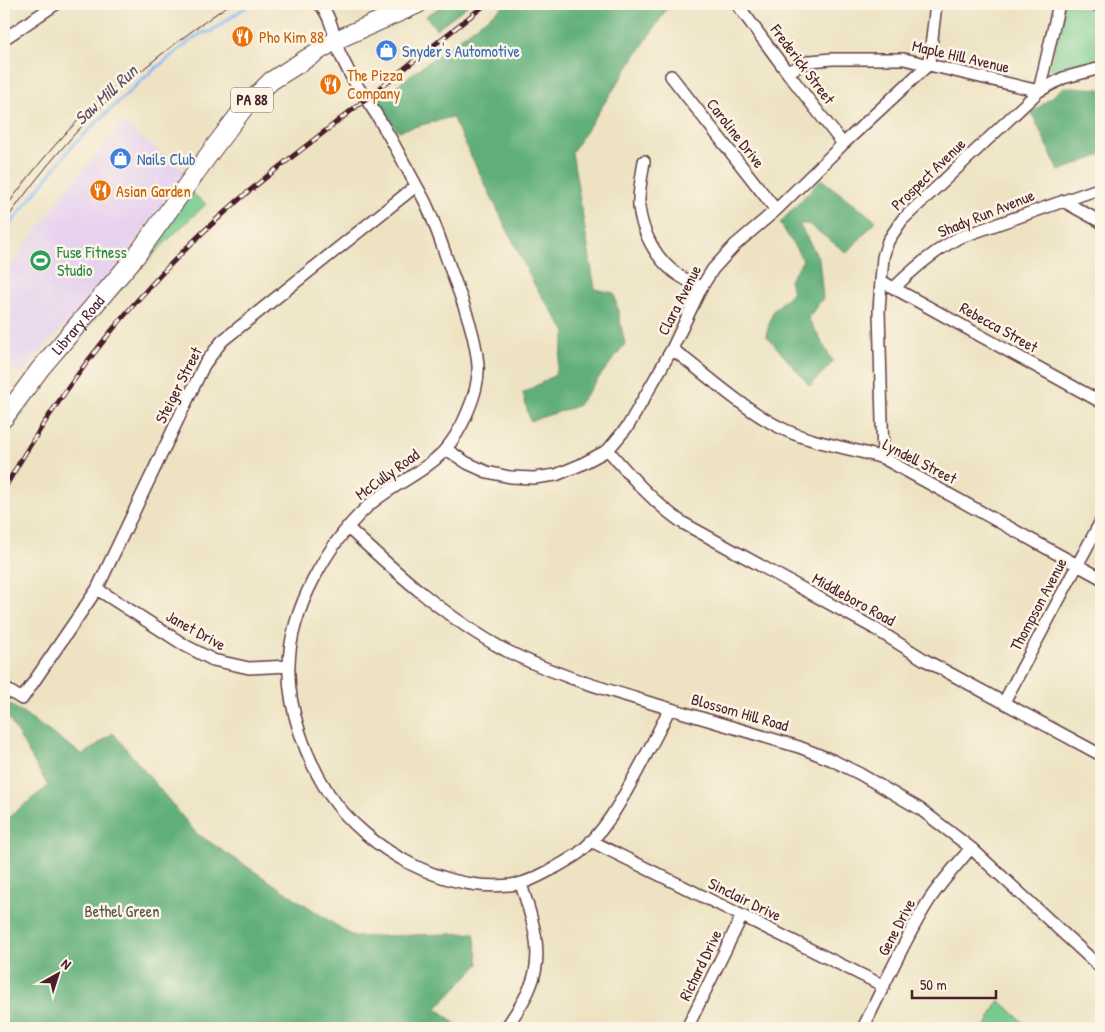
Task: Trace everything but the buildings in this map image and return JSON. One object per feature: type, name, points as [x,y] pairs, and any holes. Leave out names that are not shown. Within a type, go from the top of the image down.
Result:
[{"type":"main road","name":"Library Road","points":[[4,418],[40,369],[136,256],[244,108],[271,81],[336,40],[418,4]]},
{"type":"street","points":[[4,38],[56,4]]},
{"type":"street","name":"Frederick Street","points":[[737,4],[843,144]]},
{"type":"street","points":[[930,64],[936,4]]},
{"type":"street","points":[[1039,91],[1059,4]]},
{"type":"street","points":[[1093,4],[1101,6]]},
{"type":"street","name":"McCully Road","points":[[322,7],[341,56],[359,91],[383,125],[427,206],[468,316],[476,344],[478,371],[473,400],[462,426],[446,449],[434,460],[367,506],[347,528],[324,560],[309,589],[292,642],[289,666],[293,703],[302,737],[312,763],[330,794],[353,822],[382,847],[410,864],[439,877],[462,883],[521,884],[549,871],[577,854],[604,826],[618,805],[660,729],[669,708]]},
{"type":"street","name":"Maple Hill Avenue","points":[[787,72],[810,62],[832,59],[904,59],[1039,91]]},
{"type":"street","name":"Clara Avenue","points":[[446,449],[467,464],[487,472],[510,477],[534,478],[556,474],[580,465],[608,450],[628,426],[672,349],[700,288],[723,257],[776,210],[843,144],[930,64]]},
{"type":"street","name":"Prospect Avenue","points":[[883,458],[879,311],[883,257],[888,241],[902,220],[1039,91],[1063,78],[1101,68]]},
{"type":"street","name":"Caroline Drive","points":[[671,76],[776,210]]},
{"type":"street","points":[[644,161],[639,207],[650,243],[662,261],[674,272],[700,288]]},
{"type":"street","name":"Steiger Street","points":[[4,688],[22,699],[97,589],[204,364],[213,351],[222,341],[416,186]]},
{"type":"street","name":"Shady Run Avenue","points":[[894,288],[920,263],[937,250],[958,238],[1101,188]]},
{"type":"street","points":[[1063,201],[1101,222]]},
{"type":"street","name":"Rebecca Street","points":[[881,281],[1101,402]]},
{"type":"street","name":"Lyndell Street","points":[[672,349],[758,414],[781,428],[804,438],[858,450],[883,458],[1101,578]]},
{"type":"street","name":"Middleboro Road","points":[[608,450],[649,496],[683,524],[1101,755]]},
{"type":"street","name":"Thompson Avenue","points":[[1004,702],[1101,521]]},
{"type":"street","name":"Blossom Hill Road","points":[[347,528],[428,598],[472,630],[505,650],[586,684],[781,741],[832,760],[889,790],[920,809],[970,848],[1101,968]]},
{"type":"street","name":"Janet Drive","points":[[97,589],[186,646],[213,660],[249,668],[289,666]]},
{"type":"street","name":"Sinclair Drive","points":[[591,841],[884,986]]},
{"type":"street","name":"Gene Drive","points":[[863,1028],[928,902],[943,880],[970,848]]},
{"type":"street","points":[[506,1028],[532,984],[537,966],[538,944],[521,884]]},
{"type":"street","name":"Richard Drive","points":[[687,1028],[742,916]]},
{"type":"shaded area","points":[[123,123],[186,173],[116,267],[21,374],[4,362],[4,278],[18,255],[72,183]]},
{"type":"green space","points":[[445,4],[470,4],[436,29],[426,16]]},
{"type":"green space","points":[[506,4],[670,4],[572,152],[595,289],[614,293],[625,344],[577,406],[530,421],[523,393],[555,375],[566,332],[535,286],[452,117],[398,131],[376,101]]},
{"type":"green space","points":[[1064,4],[1101,12],[1101,63],[1058,75],[1050,68]]},
{"type":"green space","points":[[1064,87],[1101,89],[1101,155],[1059,171],[1032,113]]},
{"type":"green space","points":[[821,179],[876,221],[847,253],[808,224],[799,224],[819,259],[823,298],[808,318],[833,362],[810,386],[766,335],[773,311],[793,292],[789,281],[803,260],[780,223]]},
{"type":"green space","points":[[192,193],[206,204],[150,258],[98,316],[49,377],[4,441],[4,433],[35,386]]},
{"type":"green space","name":"Bethel Green","points":[[4,700],[83,755],[113,733],[196,833],[354,937],[474,933],[479,964],[437,1008],[460,1028],[4,1028],[4,821],[48,786],[4,710]]},
{"type":"green space","points":[[999,1000],[1029,1028],[985,1028]]},
{"type":"waterway","name":"Saw Mill Run","points":[[4,232],[74,144],[144,78],[190,41],[202,33],[210,32],[250,4]]},
{"type":"waterway","name":"Saw Mill Run","points":[[301,4],[307,4]]},
{"type":"tram line","points":[[4,223],[49,164],[102,106],[164,52],[230,4]]},
{"type":"tram line","points":[[4,210],[55,146],[113,87]]},
{"type":"railway","points":[[4,489],[52,411],[79,373],[137,301],[168,267],[200,235],[272,172],[486,4]]},
{"type":"place","name":"Pho Kim 88","points":[[243,37]]},
{"type":"place","name":"Snyder's Automotive","points":[[386,51]]},
{"type":"place","name":"The Pizza Company","points":[[331,84]]},
{"type":"place","name":"Nails Club","points":[[121,159]]},
{"type":"place","name":"Asian Garden","points":[[100,191]]},
{"type":"place","name":"Fuse Fitness Studio","points":[[41,261]]}]
